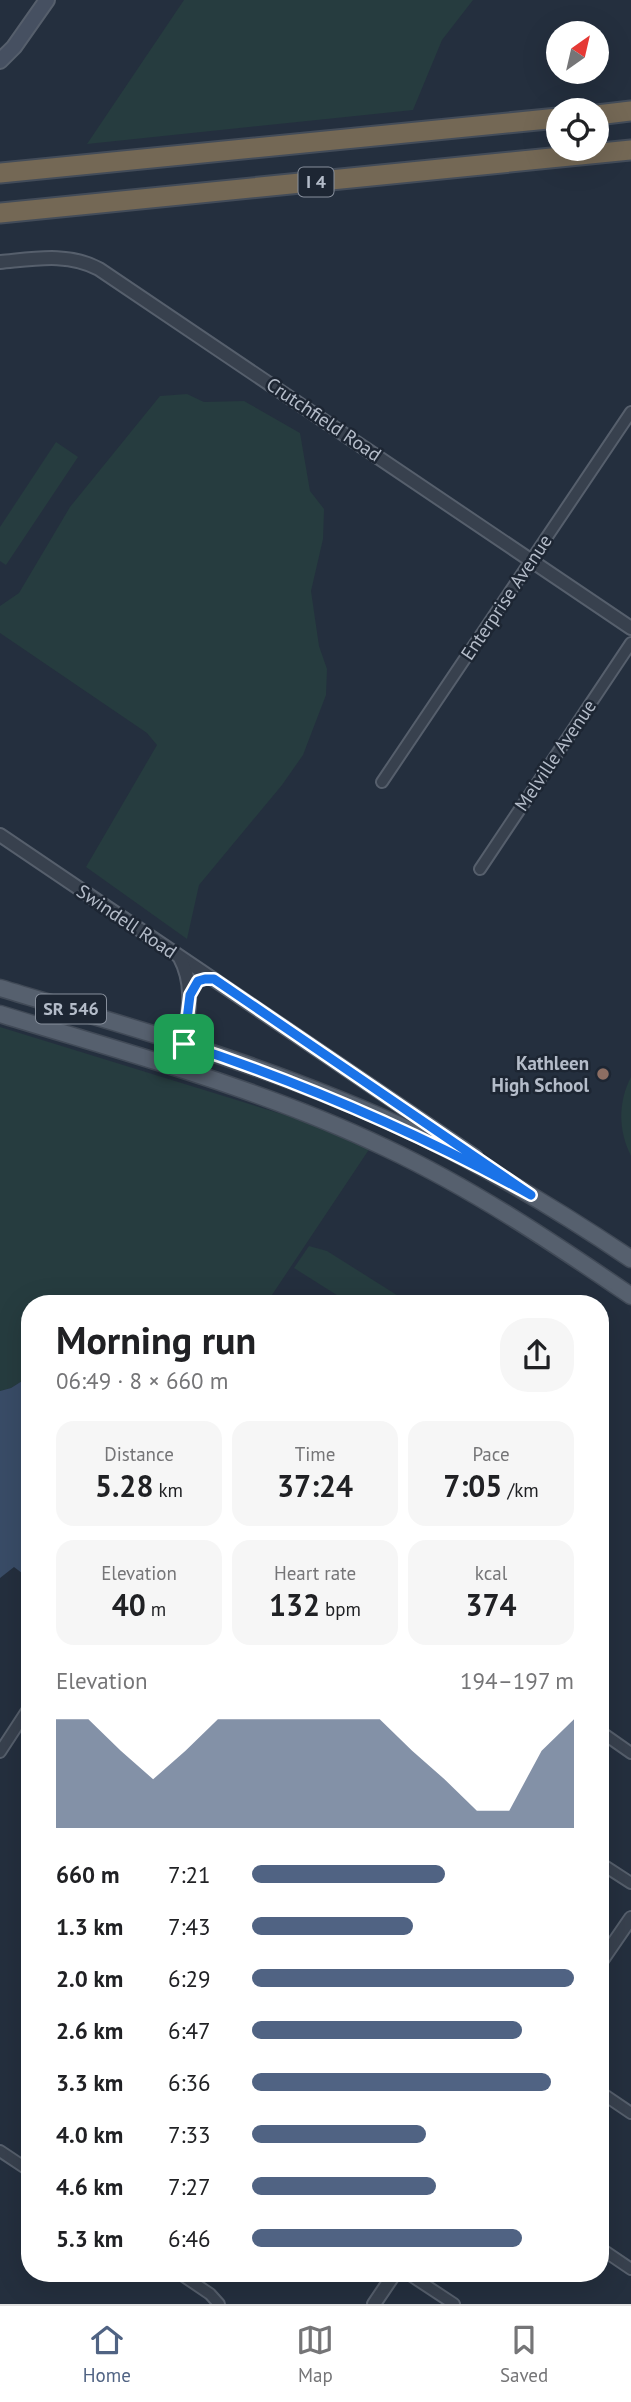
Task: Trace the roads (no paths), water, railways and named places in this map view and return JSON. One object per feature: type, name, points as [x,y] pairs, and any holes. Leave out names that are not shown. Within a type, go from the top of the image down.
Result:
[{"type":"highway","points":[[609,114],[631,111]]},
{"type":"highway","name":"I 4","points":[[0,173],[546,119]]},
{"type":"highway","name":"I 4","points":[[0,214],[631,150]]},
{"type":"main road","points":[[0,61],[14,47],[47,0]]},
{"type":"main road","name":"SR 546","points":[[0,988],[184,1044],[352,1104],[447,1149],[531,1195],[631,1259]]},
{"type":"main road","name":"SR 546","points":[[0,1014],[226,1084],[302,1112],[398,1154],[493,1205],[631,1296]]},
{"type":"main road","points":[[184,1044],[199,1066],[226,1084]]},
{"type":"street","name":"Crutchfield Road","points":[[0,262],[58,257],[87,262],[631,628]]},
{"type":"street","name":"Enterprise Avenue","points":[[382,782],[631,412]]},
{"type":"street","name":"Melville Avenue","points":[[480,869],[631,643]]},
{"type":"street","name":"Swindell Road","points":[[0,835],[531,1195]]},
{"type":"street","points":[[178,955],[187,971],[190,995],[184,1044]]},
{"type":"street","points":[[190,995],[198,981],[214,979]]},
{"type":"street","points":[[136,1056],[143,1031]]},
{"type":"street","points":[[0,1752],[21,1720]]},
{"type":"street","points":[[609,1738],[631,1753]]},
{"type":"street","points":[[609,1869],[631,1883]]},
{"type":"street","points":[[609,1951],[631,1918]]},
{"type":"street","points":[[609,2098],[631,2113]]},
{"type":"street","points":[[0,2151],[21,2165]]},
{"type":"street","points":[[609,2254],[631,2269]]},
{"type":"street","points":[[193,2282],[219,2304]]},
{"type":"street","points":[[374,2304],[389,2282]]},
{"type":"street","points":[[421,2282],[454,2304]]},
{"type":"water","points":[[21,1382],[21,1572],[14,1567],[0,1578],[0,1391]]},
{"type":"place","name":"Kathleen High School","points":[[603,1074]]}]
